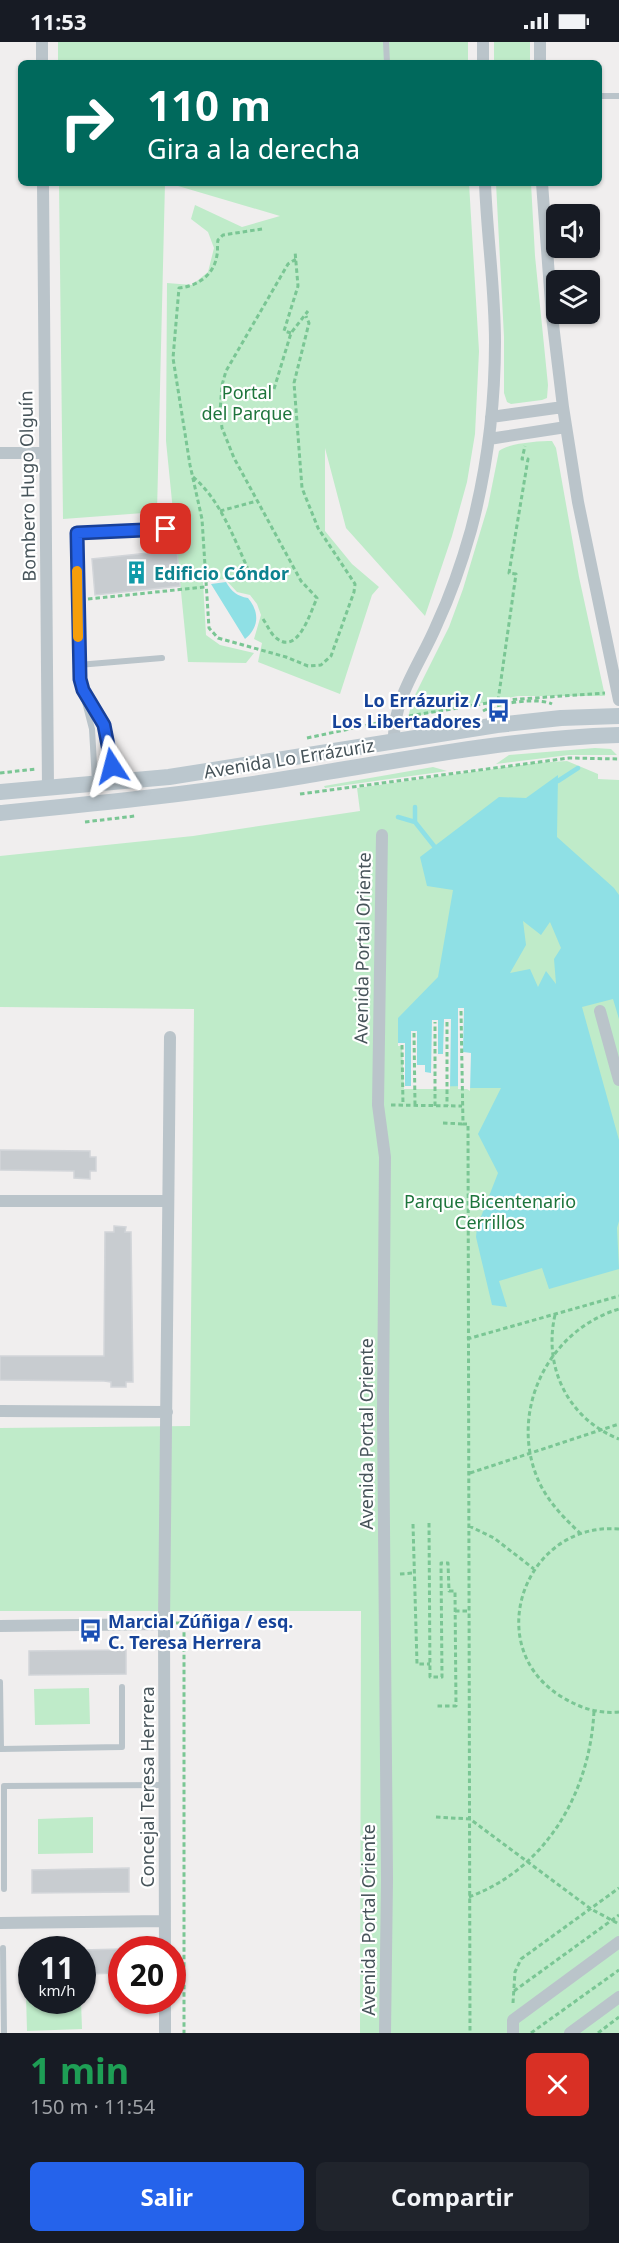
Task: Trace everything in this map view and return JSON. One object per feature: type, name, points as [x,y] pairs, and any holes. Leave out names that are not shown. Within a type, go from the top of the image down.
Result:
[{"type":"main road","name":"Avenida Lo Errázuriz","points":[[0,792],[115,783],[219,770],[514,723],[619,716]]},
{"type":"main road","name":"Avenida Lo Errázuriz","points":[[0,813],[212,790],[493,744],[551,738],[619,735]]},
{"type":"street","points":[[42,42],[42,60]]},
{"type":"street","points":[[483,42],[483,60]]},
{"type":"street","points":[[540,42],[540,60]]},
{"type":"street","name":"Bombero Hugo Olguín","points":[[43,186],[48,789]]},
{"type":"street","points":[[394,742],[395,719],[402,696],[438,622],[461,561],[478,501],[489,439],[495,340],[485,186]]},
{"type":"street","points":[[542,186],[552,316],[566,427],[590,566],[619,697]]},
{"type":"street","points":[[491,417],[563,407]]},
{"type":"street","points":[[489,439],[566,427]]},
{"type":"street","points":[[0,453],[45,453]]},
{"type":"street","name":"Avenida Portal Oriente","points":[[382,835],[378,1105],[385,1157],[383,1411],[387,1856],[385,2033]]},
{"type":"street","points":[[600,1011],[619,1080]]},
{"type":"street","name":"Concejal Teresa Herrera","points":[[165,1936],[164,1624],[170,1037]]},
{"type":"street","points":[[0,1201],[168,1201]]},
{"type":"street","points":[[0,1411],[167,1412]]},
{"type":"street","points":[[0,1626],[164,1624]]},
{"type":"street","points":[[0,1923],[165,1921]]},
{"type":"street","points":[[513,2033],[513,2020],[619,1942]]},
{"type":"street","points":[[570,2033],[619,1997]]},
{"type":"street","points":[[165,2014],[165,2033]]},
{"type":"lane","points":[[386,42],[387,60]]},
{"type":"lane","points":[[602,96],[619,96]]},
{"type":"lane","points":[[95,785],[92,729],[78,665],[77,533],[166,529]]},
{"type":"lane","points":[[78,665],[162,658]]},
{"type":"lane","points":[[83,690],[104,725],[115,783]]},
{"type":"lane","points":[[0,1682],[1,1749],[122,1747],[122,1687]]},
{"type":"lane","points":[[4,1889],[4,1786],[165,1785]]},
{"type":"lane","points":[[3,1948],[4,2033]]},
{"type":"path","points":[[262,229],[223,235],[218,240],[216,260],[211,271],[196,284],[179,288],[173,358],[203,527],[208,624],[215,636],[312,667],[321,665],[331,656],[355,584],[320,532],[303,492],[294,383],[309,324],[306,316]]},
{"type":"path","points":[[291,333],[284,331],[298,286],[295,251]]},
{"type":"path","points":[[263,620],[273,635],[279,639],[294,640],[300,636],[317,598],[301,581],[234,458],[222,428],[219,399],[232,360],[288,264],[296,259]]},
{"type":"path","points":[[274,389],[291,333],[308,311]]},
{"type":"path","points":[[498,701],[516,574],[509,573],[528,459],[522,459],[527,433]]},
{"type":"path","points":[[193,477],[201,483],[220,512],[252,578]]},
{"type":"path","points":[[220,512],[257,501]]},
{"type":"path","points":[[77,600],[205,587]]},
{"type":"path","points":[[171,592],[171,597]]},
{"type":"path","points":[[301,739],[395,719],[498,701],[544,696],[619,697]]},
{"type":"path","points":[[291,795],[569,758],[619,759]]},
{"type":"path","points":[[0,772],[48,768]]},
{"type":"path","points":[[78,822],[144,815]]},
{"type":"path","points":[[460,1011],[463,1124]]},
{"type":"path","points":[[435,1022],[435,1106]]},
{"type":"path","points":[[447,1022],[447,1106]]},
{"type":"path","points":[[414,1033],[415,1105]]},
{"type":"path","points":[[402,1045],[403,1106]]},
{"type":"path","points":[[378,1105],[462,1106]]},
{"type":"path","points":[[443,1123],[468,1124],[470,2033]]},
{"type":"path","points":[[467,1339],[619,1296]]},
{"type":"path","points":[[581,1533],[561,1514],[547,1496],[537,1475],[528,1431],[532,1399],[539,1378],[567,1339],[604,1315],[619,1310]]},
{"type":"path","points":[[555,1315],[552,1357],[557,1376],[568,1399],[585,1419],[619,1438]]},
{"type":"path","points":[[469,1474],[619,1424]]},
{"type":"path","points":[[429,1523],[430,1677],[442,1677],[441,1563],[448,1563],[449,1591],[455,1591],[456,1706],[436,1706]]},
{"type":"path","points":[[413,1524],[417,1664],[430,1664]]},
{"type":"path","points":[[469,1526],[494,1538],[534,1569]]},
{"type":"path","points":[[619,1529],[581,1533],[555,1548],[534,1569],[525,1587],[519,1614],[519,1634],[524,1653],[538,1676],[552,1690],[574,1704],[594,1711],[619,1712]]},
{"type":"path","points":[[400,1574],[414,1573]]},
{"type":"path","points":[[455,1611],[469,1611]]},
{"type":"path","points":[[164,1624],[181,1623],[184,1629],[184,2033]]},
{"type":"path","points":[[468,1897],[496,1883],[526,1862],[554,1832],[575,1797],[588,1758],[594,1711]]},
{"type":"path","points":[[436,1817],[470,1820],[591,1909],[619,1924]]},
{"type":"path","points":[[513,2020],[515,1972],[521,1959],[619,1888]]},
{"type":"path","points":[[514,1991],[619,1915]]},
{"type":"path","points":[[531,2033],[619,1970]]},
{"type":"path","points":[[598,2033],[619,2018]]},
{"type":"green space","points":[[58,42],[468,42],[468,60],[58,60]]},
{"type":"green space","points":[[494,42],[530,42],[530,60],[494,60]]},
{"type":"green space","points":[[59,186],[165,186],[157,512],[63,519]]},
{"type":"green space","name":"Portal del Parque","points":[[178,186],[469,186],[479,351],[475,434],[467,482],[452,536],[425,616],[346,528],[325,448],[325,531],[352,564],[379,587],[372,595],[340,694],[258,662],[262,643],[254,639],[261,615],[257,604],[250,595],[237,592],[225,579],[203,582],[206,635],[220,645],[254,653],[246,663],[188,662],[166,441],[167,283],[192,285],[208,272],[214,248],[208,232],[191,219],[195,205],[242,227],[280,216]]},
{"type":"green space","points":[[496,186],[531,186],[535,256],[548,385],[547,398],[511,404],[507,402],[504,393],[504,337]]},
{"type":"green space","points":[[552,441],[556,448],[579,577],[605,696],[518,696],[411,717],[409,714],[412,701],[449,627],[463,589],[488,506],[499,451],[517,444]]},
{"type":"green space","points":[[595,748],[611,749],[617,755],[569,755],[496,764],[509,755]]},
{"type":"green space","name":"Parque Bicentenario Cerrillos","points":[[567,761],[598,774],[598,779],[619,780],[619,2033],[360,2033],[361,1611],[0,1611],[0,1428],[190,1426],[194,1009],[0,1007],[0,856],[193,836],[360,811],[357,788],[536,763]]},
{"type":"green space","points":[[433,767],[447,771],[325,788],[324,786]]},
{"type":"green space","points":[[89,1688],[90,1724],[35,1725],[34,1689]]},
{"type":"green space","points":[[93,1817],[93,1853],[38,1854],[38,1819]]},
{"type":"green space","points":[[27,2014],[81,2014],[82,2029],[27,2031]]},
{"type":"water","points":[[226,582],[235,593],[248,598],[256,614],[253,629],[245,639],[211,584]]},
{"type":"water","points":[[558,775],[557,837],[619,895],[619,1019],[613,999],[582,1007],[619,1140],[619,1221],[617,1228],[619,1269],[549,1289],[542,1268],[499,1281],[507,1307],[492,1305],[476,1237],[477,1227],[498,1173],[478,1134],[501,1088],[405,1087],[405,1043],[398,1043],[398,1018],[438,977],[453,890],[427,886],[420,857],[499,797],[526,798]],"holes":[[[523,921],[541,935],[550,922],[561,948],[554,959],[556,984],[546,971],[538,987],[530,969],[510,973],[526,945]]]},
{"type":"pier","points":[[458,1008],[464,1008],[463,1052],[471,1053],[470,1091],[458,1089]]},
{"type":"pier","points":[[444,1019],[451,1019],[450,1089],[404,1089],[402,1046],[398,1046],[398,1043],[405,1043],[405,1086],[411,1086],[411,1031],[417,1031],[417,1065],[425,1065],[425,1072],[431,1073],[432,1020],[438,1020],[438,1054],[443,1054]]},
{"type":"building","name":"Edificio Cóndor","points":[[177,550],[180,586],[95,595],[92,559]]},
{"type":"building","points":[[0,1150],[90,1151],[90,1157],[96,1157],[96,1171],[90,1171],[90,1179],[74,1178],[74,1171],[0,1170]]},
{"type":"building","points":[[114,1226],[126,1227],[125,1232],[131,1232],[133,1382],[126,1382],[126,1387],[111,1387],[111,1382],[104,1381],[0,1380],[0,1356],[104,1356],[105,1232],[114,1232]]},
{"type":"building","points":[[126,1650],[126,1674],[29,1675],[29,1651]]},
{"type":"building","points":[[129,1868],[129,1892],[32,1893],[32,1870]]},
{"type":"building","points":[[108,1949],[108,1973],[96,1974],[96,1950]]},
{"type":"waterway","points":[[558,781],[578,768]]},
{"type":"waterway","points":[[415,807],[415,822]]},
{"type":"waterway","points":[[398,817],[415,822],[434,846]]},
{"type":"slow traffic","points":[[77,571],[78,637]]},
{"type":"place","name":"Edificio Cóndor","points":[[136,573]]},
{"type":"place","name":"Lo Errázuriz / Los Libertadores","points":[[499,710]]},
{"type":"place","name":"Marcial Zúñiga / esq. C. Teresa Herrera","points":[[90,1631]]},
{"type":"route","points":[[112,766],[109,741],[104,725],[83,690],[80,679],[77,533],[166,529]]}]
